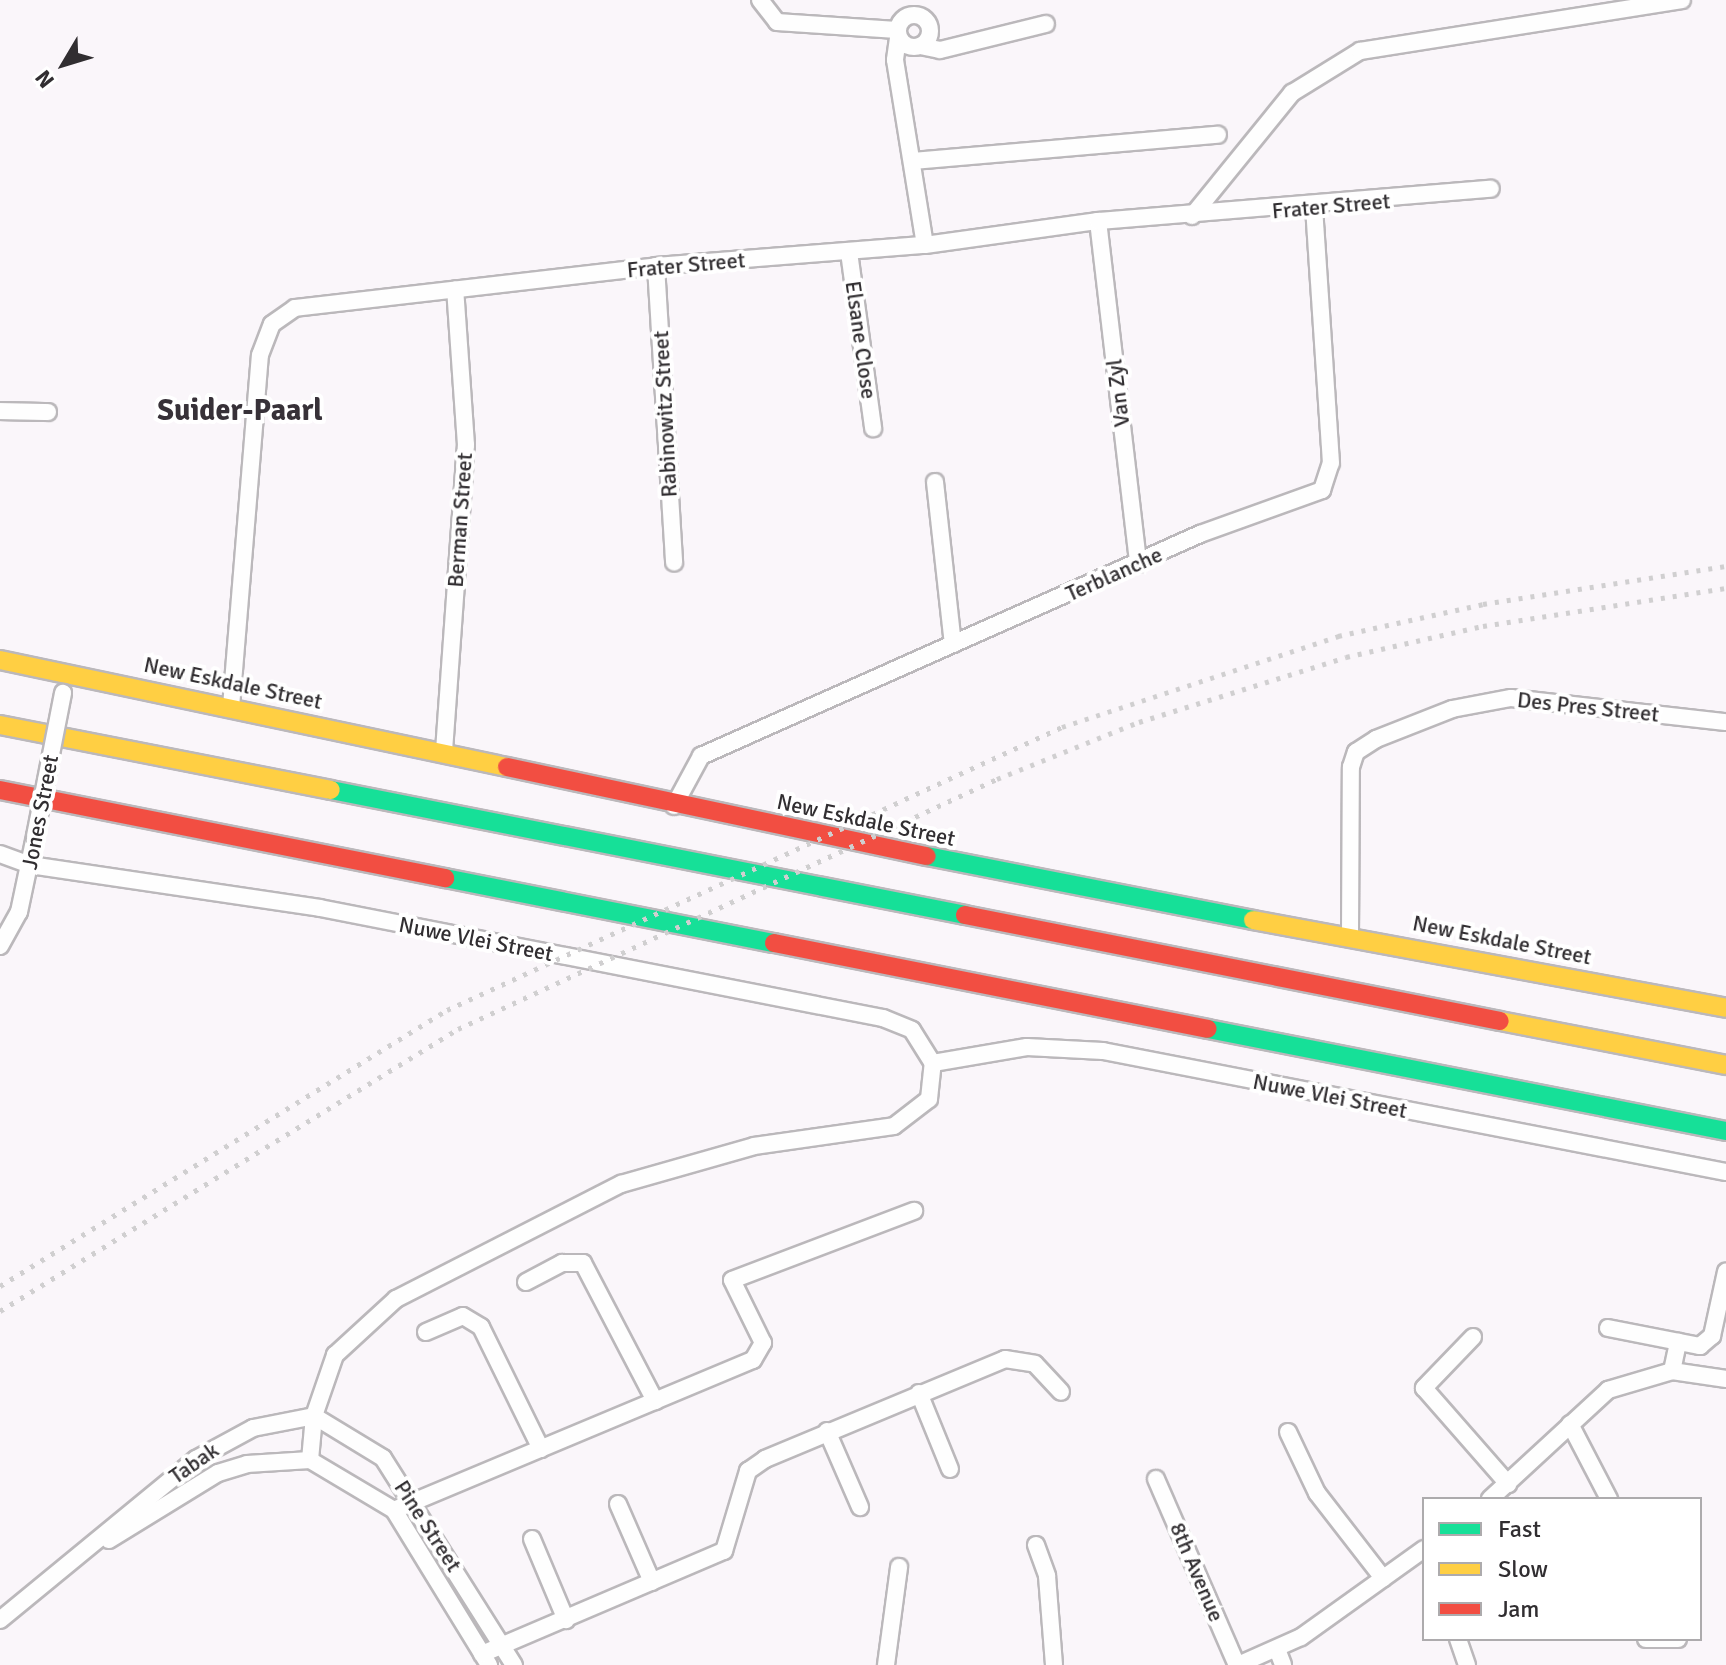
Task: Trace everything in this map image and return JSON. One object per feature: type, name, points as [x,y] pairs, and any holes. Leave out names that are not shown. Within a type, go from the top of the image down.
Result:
[{"type":"main road","name":"New Eskdale Street","points":[[0,660],[444,751],[674,806],[1726,1008]]},
{"type":"main road","points":[[0,725],[1726,1065]]},
{"type":"main road","points":[[0,790],[1726,1131]]},
{"type":"main road","points":[[1454,1078],[1726,1143]]},
{"type":"street","points":[[760,0],[777,22],[906,36],[940,50],[1046,24]]},
{"type":"street","points":[[908,0],[902,93],[925,245]]},
{"type":"street","points":[[926,0],[927,25]]},
{"type":"street","points":[[1192,216],[1292,93],[1360,51],[1682,0]]},
{"type":"street","points":[[906,36],[927,25],[973,40]]},
{"type":"street","points":[[906,36],[927,25]]},
{"type":"street","points":[[912,161],[1218,135]]},
{"type":"street","name":"Frater Street","points":[[231,707],[266,333],[307,304],[656,266],[925,245],[1098,221],[1314,209],[1491,189]]},
{"type":"street","name":"Terblanche","points":[[674,806],[701,756],[1228,523],[1311,499],[1329,479],[1314,209]]},
{"type":"street","name":"Van Zyl","points":[[1098,221],[1138,564]]},
{"type":"street","name":"Elsane Close","points":[[849,252],[873,428]]},
{"type":"street","name":"Rabinowitz Street","points":[[656,266],[674,562]]},
{"type":"street","name":"Berman Street","points":[[444,751],[466,445],[455,289]]},
{"type":"street","points":[[0,411],[48,412]]},
{"type":"street","points":[[935,482],[953,644]]},
{"type":"street","name":"Jones Street","points":[[0,946],[30,865],[66,673]]},
{"type":"street","name":"Des Pres Street","points":[[1350,934],[1351,767],[1356,752],[1376,739],[1452,709],[1511,698],[1726,722]]},
{"type":"street","name":"Nuwe Vlei Street","points":[[0,854],[30,865],[320,908],[883,1018],[912,1030],[933,1063],[1027,1047],[1103,1051],[1726,1172]]},
{"type":"street","points":[[310,1460],[314,1416],[342,1346],[423,1282],[634,1180],[754,1146],[894,1126],[929,1099],[933,1063]]},
{"type":"street","points":[[394,1510],[411,1499],[655,1401],[762,1349],[732,1280],[914,1211]]},
{"type":"street","points":[[526,1282],[562,1263],[583,1263],[655,1401]]},
{"type":"street","points":[[1608,1328],[1700,1346],[1712,1336],[1726,1272]]},
{"type":"street","points":[[426,1332],[463,1316],[481,1327],[541,1449]]},
{"type":"street","points":[[1473,1337],[1424,1388],[1508,1484]]},
{"type":"street","points":[[1672,1371],[1678,1342]]},
{"type":"street","points":[[485,1659],[502,1644],[566,1620],[724,1551],[748,1471],[827,1431],[1016,1358],[1035,1364],[1061,1392]]},
{"type":"street","points":[[1492,1497],[1570,1424],[1617,1386],[1672,1371],[1726,1379]]},
{"type":"street","points":[[919,1393],[950,1469]]},
{"type":"street","name":"Pine Street","points":[[314,1416],[371,1446],[411,1499],[514,1665]]},
{"type":"street","name":"Tabak","points":[[0,1620],[94,1548],[160,1487],[230,1437],[314,1416]]},
{"type":"street","points":[[1570,1424],[1608,1497]]},
{"type":"street","points":[[827,1431],[860,1507]]},
{"type":"street","points":[[1288,1432],[1317,1493],[1383,1578]]},
{"type":"street","name":"Pine Street","points":[[310,1460],[394,1510],[485,1659]]},
{"type":"street","name":"Tabak","points":[[94,1548],[218,1473],[310,1460]]},
{"type":"street","name":"8th Avenue","points":[[1156,1479],[1237,1665]]},
{"type":"street","points":[[618,1504],[652,1582]]},
{"type":"street","points":[[532,1539],[566,1620]]},
{"type":"street","points":[[1036,1545],[1047,1576],[1054,1665]]},
{"type":"street","points":[[1237,1665],[1280,1657],[1422,1550]]},
{"type":"street","points":[[886,1665],[899,1567]]},
{"type":"street","points":[[1459,1641],[1467,1665]]},
{"type":"railway","points":[[0,1286],[447,1010],[1062,727],[1338,636],[1483,604],[1726,566]]},
{"type":"railway","points":[[0,1311],[458,1029],[997,779],[1139,722],[1346,657],[1483,626],[1726,588]]},
{"type":"traffic: fast","points":[[331,790],[965,915]]},
{"type":"traffic: fast","points":[[927,856],[1253,920]]},
{"type":"traffic: fast","points":[[445,878],[774,943]]},
{"type":"traffic: fast","points":[[1208,1029],[1726,1131]]},
{"type":"traffic: slow","points":[[0,660],[507,767]]},
{"type":"traffic: slow","points":[[0,725],[331,790]]},
{"type":"traffic: slow","points":[[1253,920],[1726,1008]]},
{"type":"traffic: slow","points":[[1500,1021],[1726,1065]]},
{"type":"traffic: jam","points":[[507,767],[927,856]]},
{"type":"traffic: jam","points":[[0,790],[445,878]]},
{"type":"traffic: jam","points":[[965,915],[1500,1021]]},
{"type":"traffic: jam","points":[[774,943],[1208,1029]]},
{"type":"district","name":"Suider-Paarl","points":[[240,411]]}]
